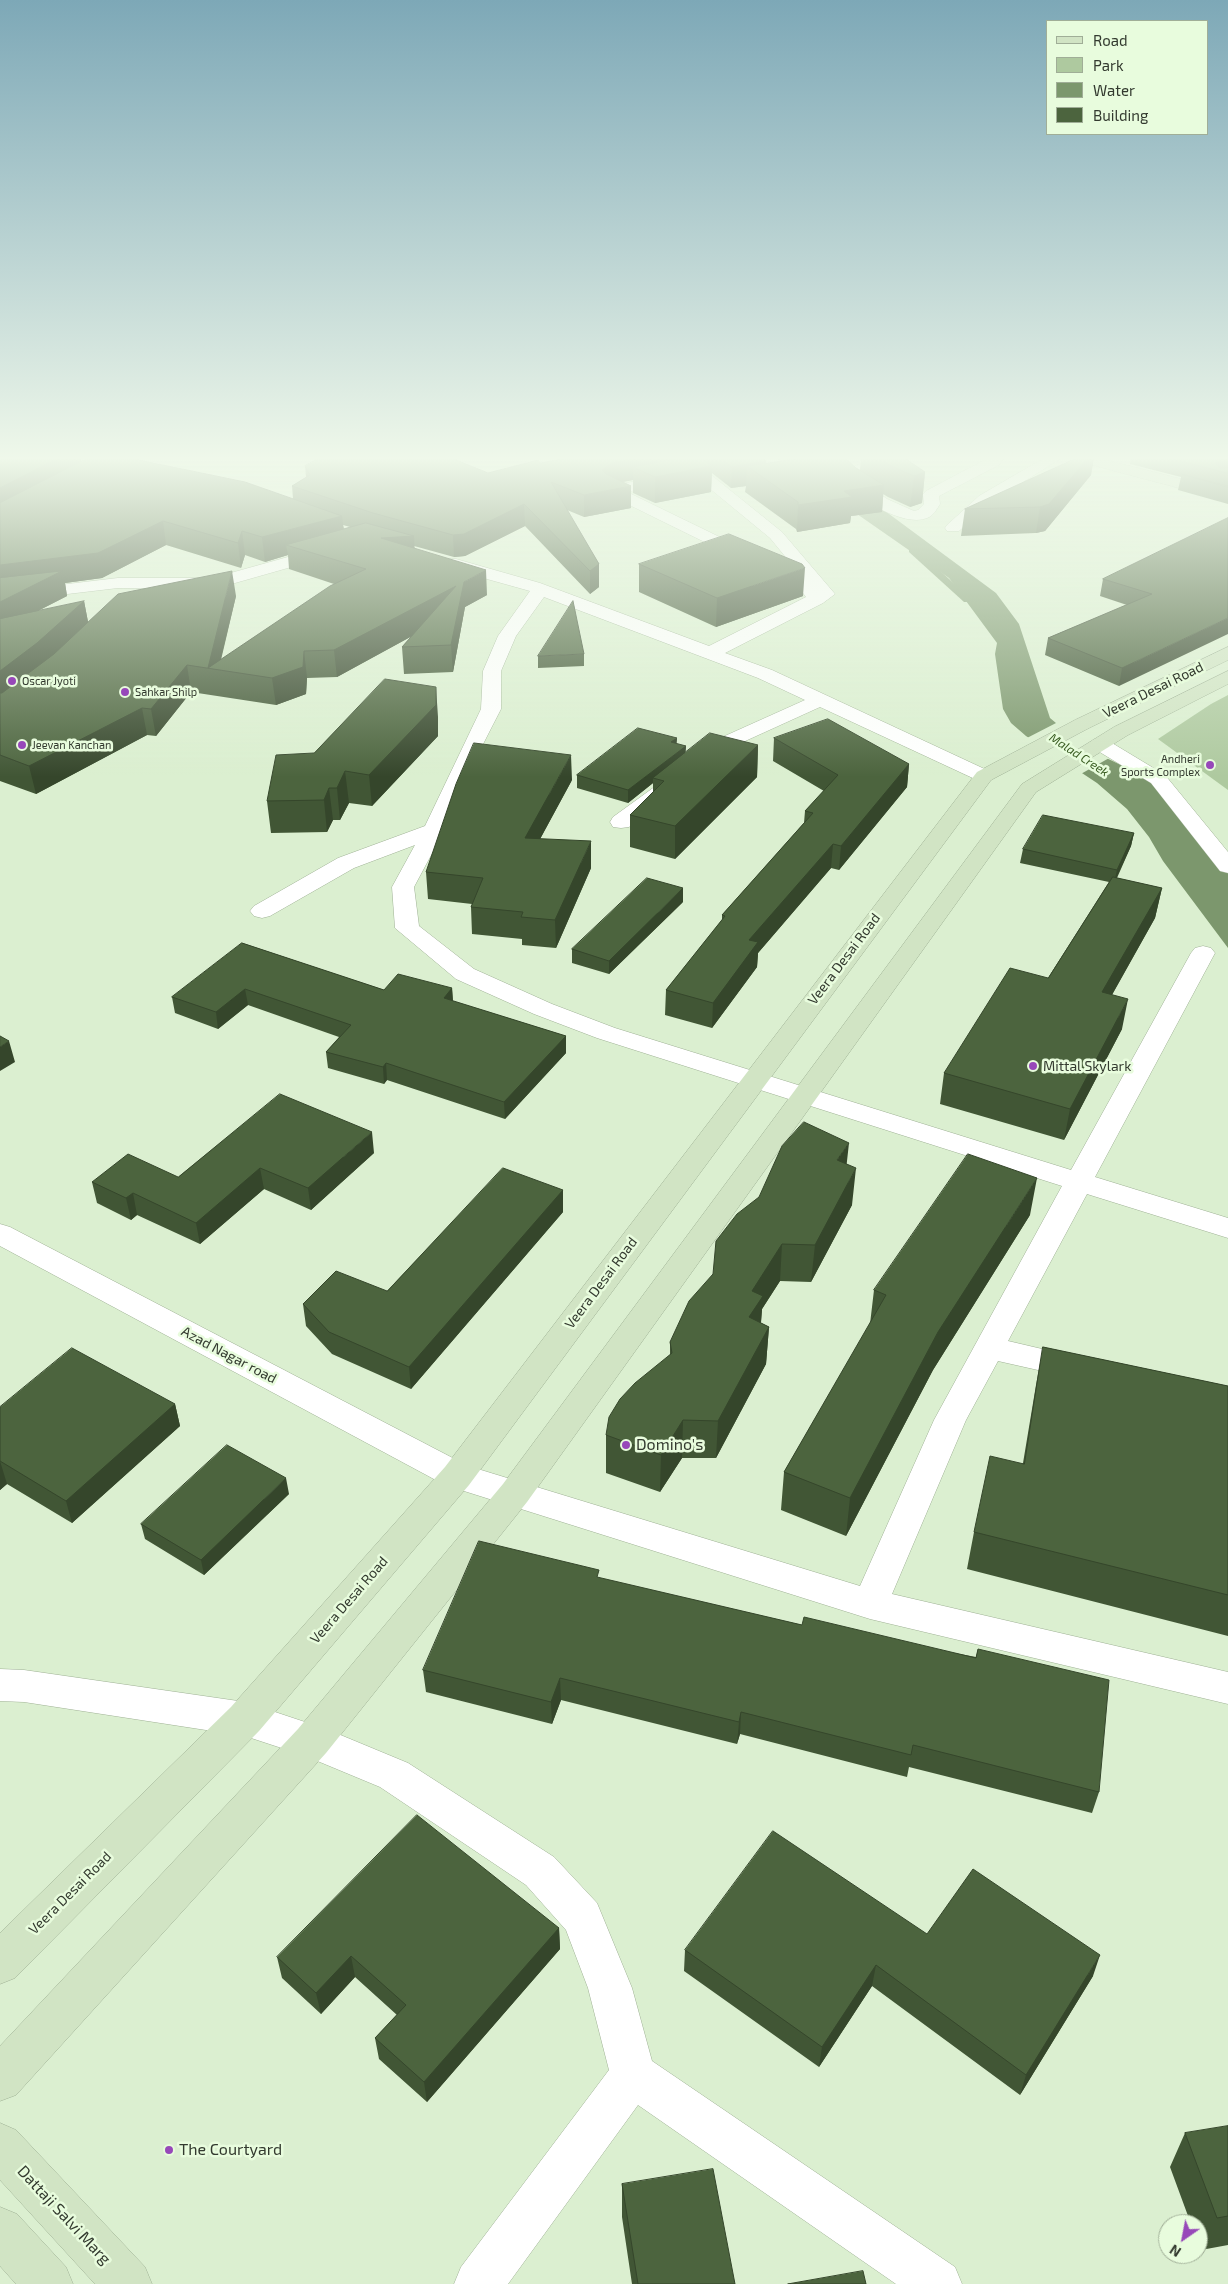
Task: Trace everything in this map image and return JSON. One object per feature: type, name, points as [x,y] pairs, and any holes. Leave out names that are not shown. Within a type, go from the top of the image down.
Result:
[{"type":"street","points":[[135,601],[151,594],[229,578],[282,564]]},
{"type":"street","points":[[451,564],[540,590],[765,674],[818,701],[984,776]]},
{"type":"street","points":[[762,564],[806,585],[817,599]]},
{"type":"street","points":[[710,653],[826,594],[800,564]]},
{"type":"street","points":[[0,597],[118,583],[198,583]]},
{"type":"street","points":[[540,590],[507,636],[492,671],[491,709],[434,830],[403,886],[407,928],[466,974],[534,1005],[606,1033],[804,1097],[1228,1228]]},
{"type":"street","name":"Veera Desai Road","points":[[0,1963],[245,1720],[457,1476],[753,1080],[984,776],[1082,724],[1228,653]]},
{"type":"street","points":[[0,2079],[312,1741],[515,1493],[1028,788],[1087,752],[1228,677]]},
{"type":"street","points":[[621,822],[714,748],[818,701]]},
{"type":"street","points":[[1087,752],[1158,779],[1228,866]]},
{"type":"street","points":[[262,911],[346,863],[434,830]]},
{"type":"street","points":[[870,1604],[950,1420],[1203,953]]},
{"type":"street","name":"Azad Nagar road","points":[[0,1234],[457,1476],[870,1604],[1228,1688]]},
{"type":"street","points":[[989,1348],[1104,1373]]},
{"type":"street","points":[[0,1685],[24,1686],[245,1720],[312,1741],[394,1775],[540,1871],[582,1917],[610,1988],[633,2075],[938,2284]]},
{"type":"street","points":[[478,2284],[633,2075]]},
{"type":"street","name":"Dattaji Salvi Marg","points":[[0,2146],[128,2284]]},
{"type":"street","points":[[0,2231],[48,2284]]},
{"type":"green space","name":"Andheri Sports Complex","points":[[1228,695],[1228,790],[1158,739]]},
{"type":"water","points":[[928,564],[956,564],[996,593],[1019,624],[1050,718],[1074,738],[1100,755],[1146,777],[1228,873],[1228,948],[1127,809],[1097,783],[1026,736],[1011,723],[1003,709],[995,654],[997,643],[949,578]]},
{"type":"pier","points":[[1058,722],[1075,736],[1111,757],[1079,775],[1025,739]]},
{"type":"building","points":[[348,564],[465,564],[486,570],[464,582],[451,645],[402,647],[456,586],[334,650],[304,651],[303,667],[272,678],[187,665],[151,709],[142,708],[29,766],[0,755],[0,693],[54,654],[118,594],[232,571],[208,668],[330,586],[366,569]]},
{"type":"building","points":[[583,564],[599,564],[599,564],[590,571]]},
{"type":"building","points":[[639,564],[801,564],[805,568],[717,598]]},
{"type":"building","points":[[1135,564],[1228,564],[1228,618],[1122,668],[1048,638],[1152,594],[1103,579]]},
{"type":"building","points":[[62,571],[0,602],[0,578]]},
{"type":"building","points":[[84,601],[37,643],[0,671],[0,619]]},
{"type":"building","points":[[573,601],[584,654],[538,656]]},
{"type":"building","points":[[385,679],[436,687],[436,705],[369,775],[345,771],[337,788],[329,788],[324,800],[267,801],[276,755],[314,753]]},
{"type":"building","points":[[828,719],[909,764],[841,846],[833,844],[749,940],[758,942],[713,1003],[666,990],[725,916],[722,915],[813,813],[805,811],[838,775],[774,738]]},
{"type":"building","points":[[638,728],[677,738],[671,742],[686,746],[628,790],[577,775]]},
{"type":"building","points":[[710,733],[758,745],[675,826],[630,815],[664,781],[653,778]]},
{"type":"building","points":[[474,743],[571,755],[525,838],[591,841],[555,920],[521,917],[523,912],[471,907],[483,878],[426,872],[456,784]]},
{"type":"building","points":[[1043,815],[1134,833],[1117,870],[1023,849]]},
{"type":"building","points":[[1113,877],[1162,888],[1102,992],[1128,999],[1070,1109],[944,1073],[1010,968],[1048,978]]},
{"type":"building","points":[[647,878],[683,888],[609,961],[572,949]]},
{"type":"building","points":[[242,943],[384,990],[398,974],[452,988],[444,998],[566,1036],[504,1102],[386,1063],[383,1067],[326,1052],[351,1025],[245,989],[216,1012],[172,997]]},
{"type":"building","points":[[0,1036],[9,1041],[0,1047]]},
{"type":"building","points":[[280,1094],[372,1132],[308,1188],[260,1168],[196,1223],[133,1193],[126,1198],[92,1182],[128,1154],[178,1177]]},
{"type":"building","points":[[804,1122],[849,1143],[837,1160],[856,1168],[815,1245],[782,1244],[752,1291],[763,1296],[749,1317],[769,1327],[718,1421],[683,1420],[661,1455],[606,1435],[609,1417],[620,1399],[635,1383],[672,1353],[670,1342],[689,1301],[713,1274],[716,1241],[737,1214],[759,1197],[782,1146]]},
{"type":"building","points":[[968,1154],[1037,1178],[938,1332],[850,1498],[784,1472],[886,1295],[874,1290]]},
{"type":"building","points":[[503,1168],[563,1190],[409,1367],[329,1332],[303,1304],[336,1271],[387,1291]]},
{"type":"building","points":[[1043,1347],[1228,1386],[1228,1595],[974,1532],[990,1456],[1024,1464]]},
{"type":"building","points":[[72,1348],[175,1404],[66,1501],[0,1461],[0,1407]]},
{"type":"building","points":[[227,1445],[286,1478],[201,1560],[141,1524]]},
{"type":"building","points":[[479,1541],[599,1570],[597,1577],[802,1625],[804,1617],[976,1658],[978,1649],[1109,1680],[1099,1792],[913,1745],[911,1755],[741,1712],[739,1722],[560,1678],[551,1702],[423,1670]]},
{"type":"building","points":[[417,1815],[559,1928],[424,2082],[375,2038],[406,2005],[351,1956],[316,1993],[277,1957]]},
{"type":"building","points":[[773,1831],[927,1934],[973,1869],[1100,1955],[1026,2075],[876,1965],[822,2047],[685,1950]]},
{"type":"building","points":[[1228,2126],[1228,2216],[1217,2218],[1185,2133]]},
{"type":"building","points":[[713,2169],[735,2284],[638,2284],[622,2184]]},
{"type":"building","points":[[863,2271],[866,2284],[788,2284]]},
{"type":"waterway","name":"Malad Creek","points":[[927,564],[967,600]]},
{"type":"place","name":"Oscar Jyoti","points":[[12,681]]},
{"type":"place","name":"Sahkar Shilp","points":[[125,692]]},
{"type":"place","name":"Jeevan Kanchan","points":[[22,745]]},
{"type":"place","name":"Andheri Sports Complex","points":[[1210,765]]},
{"type":"place","name":"Mittal Skylark","points":[[1033,1066]]},
{"type":"place","name":"Domino's","points":[[626,1445]]},
{"type":"place","name":"The Courtyard","points":[[169,2150]]}]
